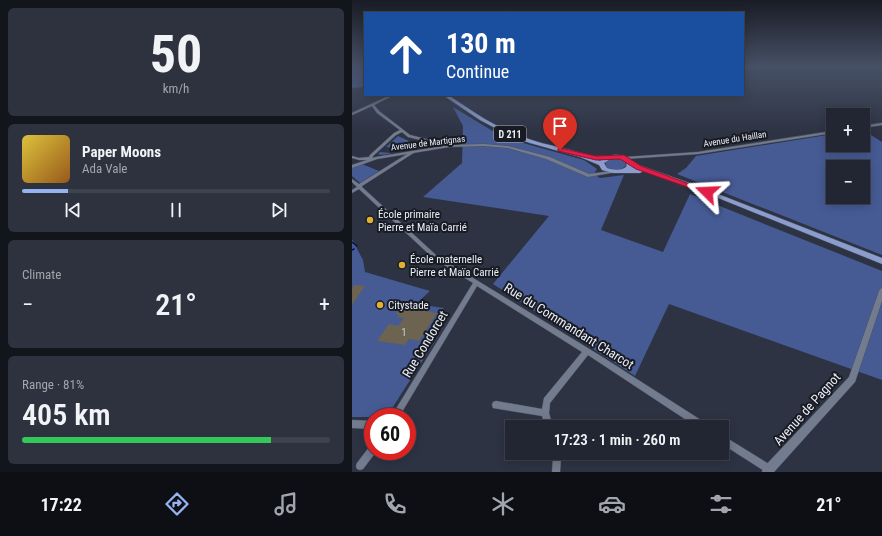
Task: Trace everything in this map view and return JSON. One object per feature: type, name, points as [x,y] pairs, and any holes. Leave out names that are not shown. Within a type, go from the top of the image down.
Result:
[{"type":"main road","name":"D 211","points":[[447,96],[498,128],[522,139],[582,156],[602,166]]},
{"type":"main road","name":"D 211","points":[[582,156],[608,158]]},
{"type":"main road","points":[[655,174],[617,156],[603,160],[602,166],[611,172],[634,170],[655,174],[678,181],[882,260]]},
{"type":"main road","points":[[626,170],[629,168],[628,161]]},
{"type":"main road","points":[[791,225],[882,264]]},
{"type":"street","points":[[352,114],[391,96]]},
{"type":"street","points":[[373,105],[378,112],[401,131],[416,139],[449,146]]},
{"type":"street","points":[[870,126],[882,124]]},
{"type":"street","points":[[352,157],[359,159],[371,158],[395,134],[401,131]]},
{"type":"street","name":"Avenue du Haillan","points":[[628,161],[638,156],[698,153],[826,133]]},
{"type":"street","name":"Avenue de Martignas","points":[[352,167],[371,158],[449,146],[498,145],[548,158],[583,175],[597,175],[611,172]]},
{"type":"street","points":[[352,192],[413,152]]},
{"type":"street","points":[[597,175],[602,166]]},
{"type":"street","name":"Rue du Commandant Charcot","points":[[352,180],[435,256],[587,351],[693,420]]},
{"type":"street","name":"Rue Condorcet","points":[[400,408],[476,283]]},
{"type":"street","name":"Avenue de Pagnot","points":[[768,471],[852,379],[882,291]]},
{"type":"street","points":[[547,420],[545,413],[547,401],[587,351]]},
{"type":"street","points":[[496,405],[545,413]]},
{"type":"street","points":[[352,424],[364,425]]},
{"type":"street","points":[[729,443],[768,471]]},
{"type":"street","points":[[360,466],[365,460]]},
{"type":"street","points":[[556,460],[556,472]]},
{"type":"shaded area","points":[[453,107],[509,139],[584,160],[597,169],[594,174],[600,178],[624,175],[601,230],[663,252],[690,194],[882,271],[882,380],[669,304],[635,376],[493,284],[549,216],[423,197],[462,163],[463,126]]},
{"type":"shaded area","points":[[870,134],[882,142],[882,255],[677,174],[686,168],[696,156],[826,135],[826,152],[870,152]]},
{"type":"shaded area","points":[[398,136],[409,141],[391,153],[396,148],[386,147]]},
{"type":"shaded area","points":[[380,152],[391,153],[382,155],[378,154]]},
{"type":"shaded area","points":[[616,158],[625,161],[626,165],[620,170],[607,168],[605,162],[609,159]]},
{"type":"shaded area","points":[[362,164],[379,171],[360,183],[352,176],[352,168]]},
{"type":"shaded area","points":[[352,239],[363,260],[365,272],[430,291],[416,304],[444,308],[414,354],[425,356],[455,310],[392,408],[364,408],[364,417],[352,417]]},
{"type":"building","points":[[354,285],[365,286],[352,305],[352,289]]},
{"type":"building","points":[[401,307],[437,313],[419,341],[409,339],[405,345],[377,341],[389,324],[398,326],[404,318],[397,317],[399,315],[396,314]]},
{"type":"waterway","points":[[352,242],[357,246]]},
{"type":"place","name":"École primaire Pierre et Maïa Carrié","points":[[370,220]]},
{"type":"place","name":"École maternelle Pierre et Maïa Carrié","points":[[402,265]]},
{"type":"place","name":"Citystade","points":[[380,305]]},
{"type":"route","points":[[560,150],[596,158],[608,158],[613,156],[621,157],[627,159],[630,164],[638,168],[707,192]]}]
